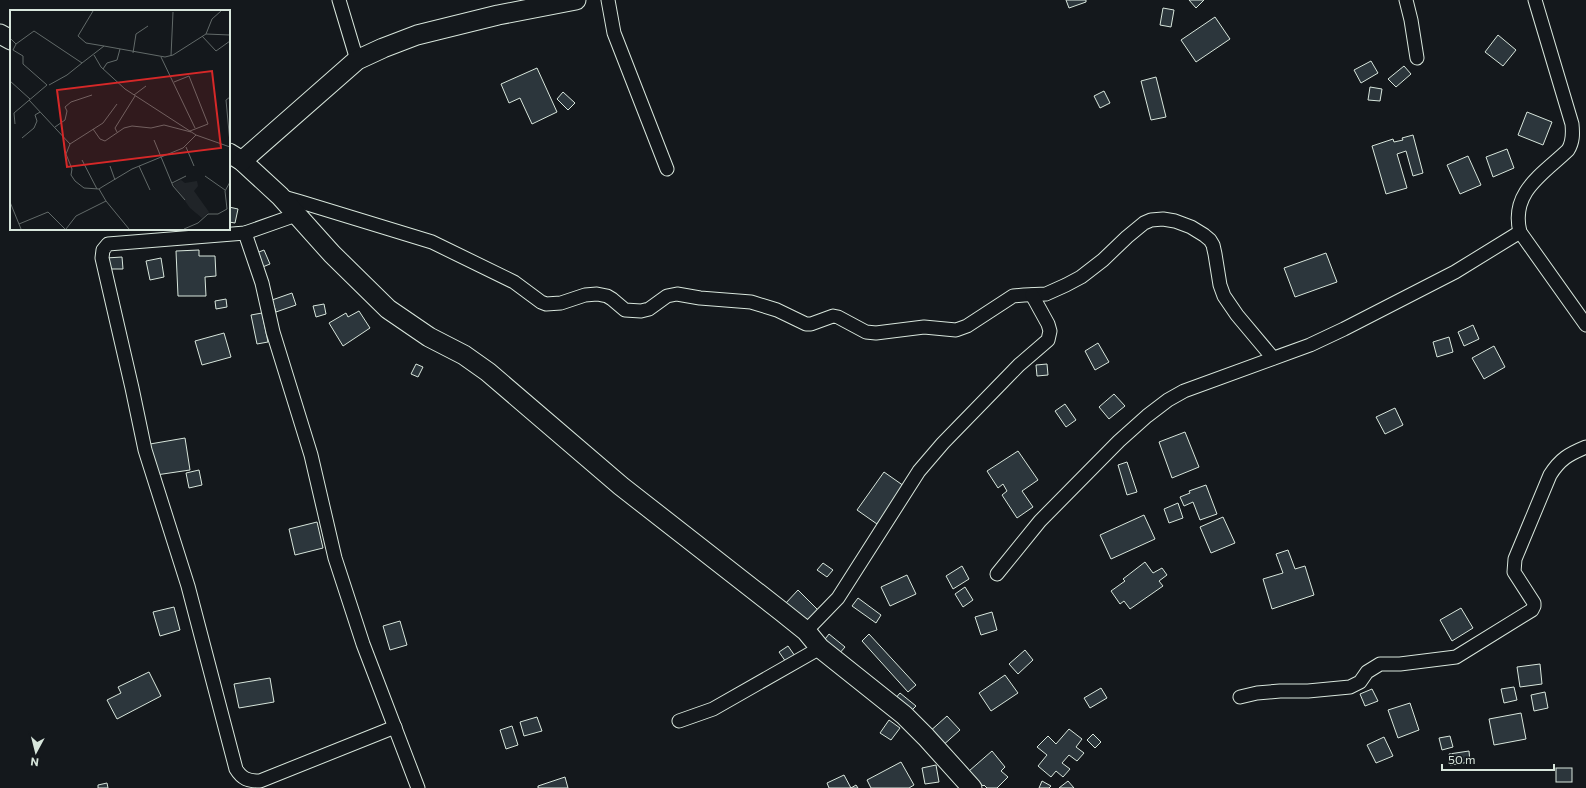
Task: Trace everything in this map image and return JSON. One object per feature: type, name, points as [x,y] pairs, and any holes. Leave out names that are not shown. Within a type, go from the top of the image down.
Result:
[{"type":"street","points":[[339,0],[357,60]]},
{"type":"street","points":[[576,0],[498,14],[417,35],[357,60],[236,157],[280,196],[332,254],[388,309],[429,337],[464,355],[488,372],[621,486],[806,631],[820,648],[904,715],[972,788]]},
{"type":"street","points":[[608,0],[614,34],[667,169]]},
{"type":"street","points":[[1406,0],[1417,58]]},
{"type":"street","points":[[1535,0],[1572,124],[1573,134],[1572,144],[1568,150],[1532,184],[1524,194],[1518,211],[1517,220],[1520,232],[1586,325]]},
{"type":"street","points":[[0,34],[10,39]]},
{"type":"street","points":[[280,196],[432,242],[514,282],[546,304],[561,303],[585,294],[597,294],[607,296],[625,310],[642,311],[649,309],[667,296],[683,295],[700,298],[751,302],[777,310],[806,324],[811,324],[828,317],[838,317],[856,328],[866,332],[876,333],[924,327],[949,330],[962,329],[1013,296],[1046,294],[1081,277],[1103,260],[1127,237],[1151,220],[1163,219],[1175,221],[1199,231],[1210,240],[1216,254],[1220,285],[1224,296],[1237,315],[1273,358]]},
{"type":"street","points":[[296,215],[245,233],[108,244],[103,250],[102,258],[145,450],[188,586],[236,769],[241,777],[250,781],[260,781],[395,727]]},
{"type":"street","points":[[997,574],[1040,521],[1119,441],[1147,416],[1168,400],[1184,392],[1310,345],[1344,329],[1455,272],[1520,232]]},
{"type":"street","points":[[245,233],[262,283],[273,332],[311,455],[335,558],[363,644],[418,788]]},
{"type":"street","points":[[806,631],[838,598],[919,471],[942,443],[1019,365],[1048,340],[1050,331],[1048,324],[1032,294]]},
{"type":"street","points":[[1240,697],[1280,691],[1315,691],[1350,687],[1360,682],[1367,672],[1380,664],[1426,661],[1456,656],[1532,610],[1534,603],[1514,572],[1515,559],[1550,474],[1557,463],[1586,447]]},
{"type":"street","points":[[679,721],[713,709],[820,648]]},
{"type":"building","points":[[1066,0],[1086,0],[1086,2],[1069,8]]},
{"type":"building","points":[[1189,0],[1204,0],[1196,8]]},
{"type":"building","points":[[1163,8],[1174,10],[1171,27],[1160,25]]},
{"type":"building","points":[[1215,17],[1230,39],[1196,62],[1181,40]]},
{"type":"building","points":[[1498,35],[1516,50],[1503,66],[1485,52]]},
{"type":"building","points":[[1371,61],[1378,73],[1361,83],[1354,70]]},
{"type":"building","points":[[1404,66],[1411,74],[1396,87],[1388,79]]},
{"type":"building","points":[[537,68],[557,112],[532,124],[520,98],[509,103],[501,84]]},
{"type":"building","points":[[1156,77],[1166,117],[1151,120],[1141,81]]},
{"type":"building","points":[[1370,87],[1382,89],[1380,101],[1368,100]]},
{"type":"building","points":[[1104,91],[1110,103],[1100,108],[1094,96]]},
{"type":"building","points":[[563,92],[575,103],[568,110],[557,99]]},
{"type":"building","points":[[1527,112],[1552,122],[1543,145],[1518,135]]},
{"type":"building","points":[[1413,135],[1423,173],[1413,176],[1406,151],[1397,154],[1407,188],[1386,194],[1372,146],[1393,139],[1394,142],[1403,140],[1402,138]]},
{"type":"building","points":[[1507,149],[1514,168],[1493,177],[1486,157]]},
{"type":"building","points":[[1468,156],[1481,185],[1460,194],[1447,165]]},
{"type":"building","points":[[230,207],[238,209],[235,223],[230,222]]},
{"type":"building","points":[[199,250],[199,256],[215,256],[216,276],[205,277],[206,296],[178,296],[176,251]]},
{"type":"building","points":[[264,250],[270,264],[260,268],[254,254]]},
{"type":"building","points":[[1326,253],[1337,282],[1295,297],[1284,268]]},
{"type":"building","points":[[122,257],[123,269],[106,269],[106,258]]},
{"type":"building","points":[[161,258],[164,277],[150,280],[146,261]]},
{"type":"building","points":[[292,293],[296,305],[276,312],[272,300]]},
{"type":"building","points":[[226,299],[227,307],[216,309],[215,301]]},
{"type":"building","points":[[324,304],[326,314],[316,317],[313,306]]},
{"type":"building","points":[[359,311],[370,328],[343,346],[329,323],[346,313],[348,317]]},
{"type":"building","points":[[262,313],[268,342],[257,344],[251,315]]},
{"type":"building","points":[[1473,325],[1479,339],[1464,346],[1458,332]]},
{"type":"building","points":[[224,333],[231,357],[202,365],[195,341]]},
{"type":"building","points":[[1449,337],[1453,352],[1437,357],[1433,342]]},
{"type":"building","points":[[1098,343],[1109,362],[1095,370],[1085,351]]},
{"type":"building","points":[[1494,346],[1505,367],[1484,379],[1472,358]]},
{"type":"building","points":[[416,364],[423,367],[418,377],[411,374]]},
{"type":"building","points":[[1047,364],[1048,375],[1037,376],[1036,365]]},
{"type":"building","points":[[1114,394],[1125,406],[1109,419],[1099,407]]},
{"type":"building","points":[[1065,404],[1076,420],[1066,427],[1055,411]]},
{"type":"building","points":[[1395,408],[1403,425],[1385,434],[1376,417]]},
{"type":"building","points":[[1185,432],[1199,467],[1172,478],[1159,442]]},
{"type":"building","points":[[185,438],[190,470],[156,475],[150,444]]},
{"type":"building","points":[[1018,451],[1038,480],[1022,491],[1033,507],[1017,518],[1002,495],[1007,491],[1003,484],[998,488],[987,471]]},
{"type":"building","points":[[1127,462],[1137,492],[1127,495],[1118,465]]},
{"type":"building","points":[[199,470],[202,485],[189,488],[186,473]]},
{"type":"building","points":[[884,472],[904,486],[877,524],[857,510]]},
{"type":"building","points":[[1206,485],[1217,514],[1200,520],[1193,502],[1184,506],[1180,497],[1190,493],[1189,491]]},
{"type":"building","points":[[1178,503],[1183,518],[1169,523],[1164,509]]},
{"type":"building","points":[[1144,515],[1155,539],[1111,559],[1100,535]]},
{"type":"building","points":[[1223,517],[1235,543],[1211,553],[1200,527]]},
{"type":"building","points":[[317,522],[323,548],[295,555],[289,529]]},
{"type":"building","points":[[1288,550],[1295,569],[1305,566],[1314,595],[1272,609],[1263,579],[1283,573],[1276,554]]},
{"type":"building","points":[[1145,562],[1153,573],[1162,568],[1167,575],[1159,581],[1163,586],[1130,609],[1124,601],[1120,604],[1111,591],[1125,581],[1123,579]]},
{"type":"building","points":[[823,563],[833,570],[827,577],[817,570]]},
{"type":"building","points":[[962,566],[969,579],[953,589],[946,576]]},
{"type":"building","points":[[907,575],[916,594],[890,606],[881,587]]},
{"type":"building","points":[[965,587],[973,600],[963,607],[955,594]]},
{"type":"building","points":[[798,590],[818,610],[805,623],[785,604]]},
{"type":"building","points":[[858,598],[881,615],[876,623],[852,606]]},
{"type":"building","points":[[174,607],[180,630],[160,636],[153,612]]},
{"type":"building","points":[[1461,608],[1473,628],[1452,641],[1440,620]]},
{"type":"building","points":[[992,612],[997,630],[981,635],[975,617]]},
{"type":"building","points":[[400,621],[407,645],[390,650],[383,626]]},
{"type":"building","points":[[829,634],[845,647],[838,655],[822,643]]},
{"type":"building","points":[[869,634],[916,685],[908,692],[862,641]]},
{"type":"building","points":[[788,646],[795,656],[786,662],[779,652]]},
{"type":"building","points":[[1025,650],[1033,660],[1018,674],[1009,664]]},
{"type":"building","points":[[1540,664],[1542,684],[1520,687],[1517,667]]},
{"type":"building","points":[[149,672],[161,696],[117,719],[107,700],[121,693],[118,687]]},
{"type":"building","points":[[1005,675],[1018,693],[991,711],[979,693]]},
{"type":"building","points":[[270,678],[274,702],[239,708],[234,684]]},
{"type":"building","points":[[1514,687],[1517,700],[1504,703],[1501,689]]},
{"type":"building","points":[[1101,688],[1107,698],[1090,708],[1084,698]]},
{"type":"building","points":[[1372,689],[1378,701],[1365,706],[1360,694]]},
{"type":"building","points":[[1545,692],[1548,708],[1534,711],[1531,695]]},
{"type":"building","points":[[900,693],[916,706],[909,713],[894,700]]},
{"type":"building","points":[[1410,703],[1419,730],[1398,738],[1388,710]]},
{"type":"building","points":[[1521,713],[1526,739],[1494,745],[1489,719]]},
{"type":"building","points":[[947,716],[960,730],[941,747],[928,733]]},
{"type":"building","points":[[537,717],[542,731],[524,736],[520,722]]},
{"type":"building","points":[[889,720],[900,728],[891,740],[880,733]]},
{"type":"building","points":[[512,726],[518,745],[506,749],[500,730]]},
{"type":"building","points":[[1069,729],[1082,739],[1076,747],[1084,753],[1077,761],[1069,755],[1062,763],[1070,769],[1063,777],[1056,771],[1051,777],[1038,766],[1047,755],[1037,747],[1048,736],[1056,744]]},
{"type":"building","points":[[1093,734],[1101,742],[1095,748],[1087,740]]},
{"type":"building","points":[[1450,736],[1453,747],[1442,750],[1439,738]]},
{"type":"building","points":[[1384,737],[1393,756],[1376,763],[1367,745]]},
{"type":"building","points":[[992,751],[1005,767],[1001,771],[1008,777],[997,788],[987,788],[984,785],[983,786],[969,771]]},
{"type":"building","points":[[1469,751],[1470,762],[1450,765],[1449,754]]},
{"type":"building","points":[[901,762],[914,785],[909,788],[871,788],[867,780]]},
{"type":"building","points":[[936,765],[939,782],[925,784],[922,768]]},
{"type":"building","points":[[1556,768],[1572,768],[1572,782],[1556,782]]},
{"type":"building","points":[[844,775],[851,788],[829,788],[827,783]]},
{"type":"building","points":[[565,777],[568,788],[538,788],[538,786]]},
{"type":"building","points":[[1042,781],[1051,786],[1049,788],[1039,788]]},
{"type":"building","points":[[1068,781],[1074,788],[1059,788]]},
{"type":"building","points":[[107,783],[108,788],[98,788],[98,785]]},
{"type":"building","points":[[856,785],[858,788],[851,788]]}]
